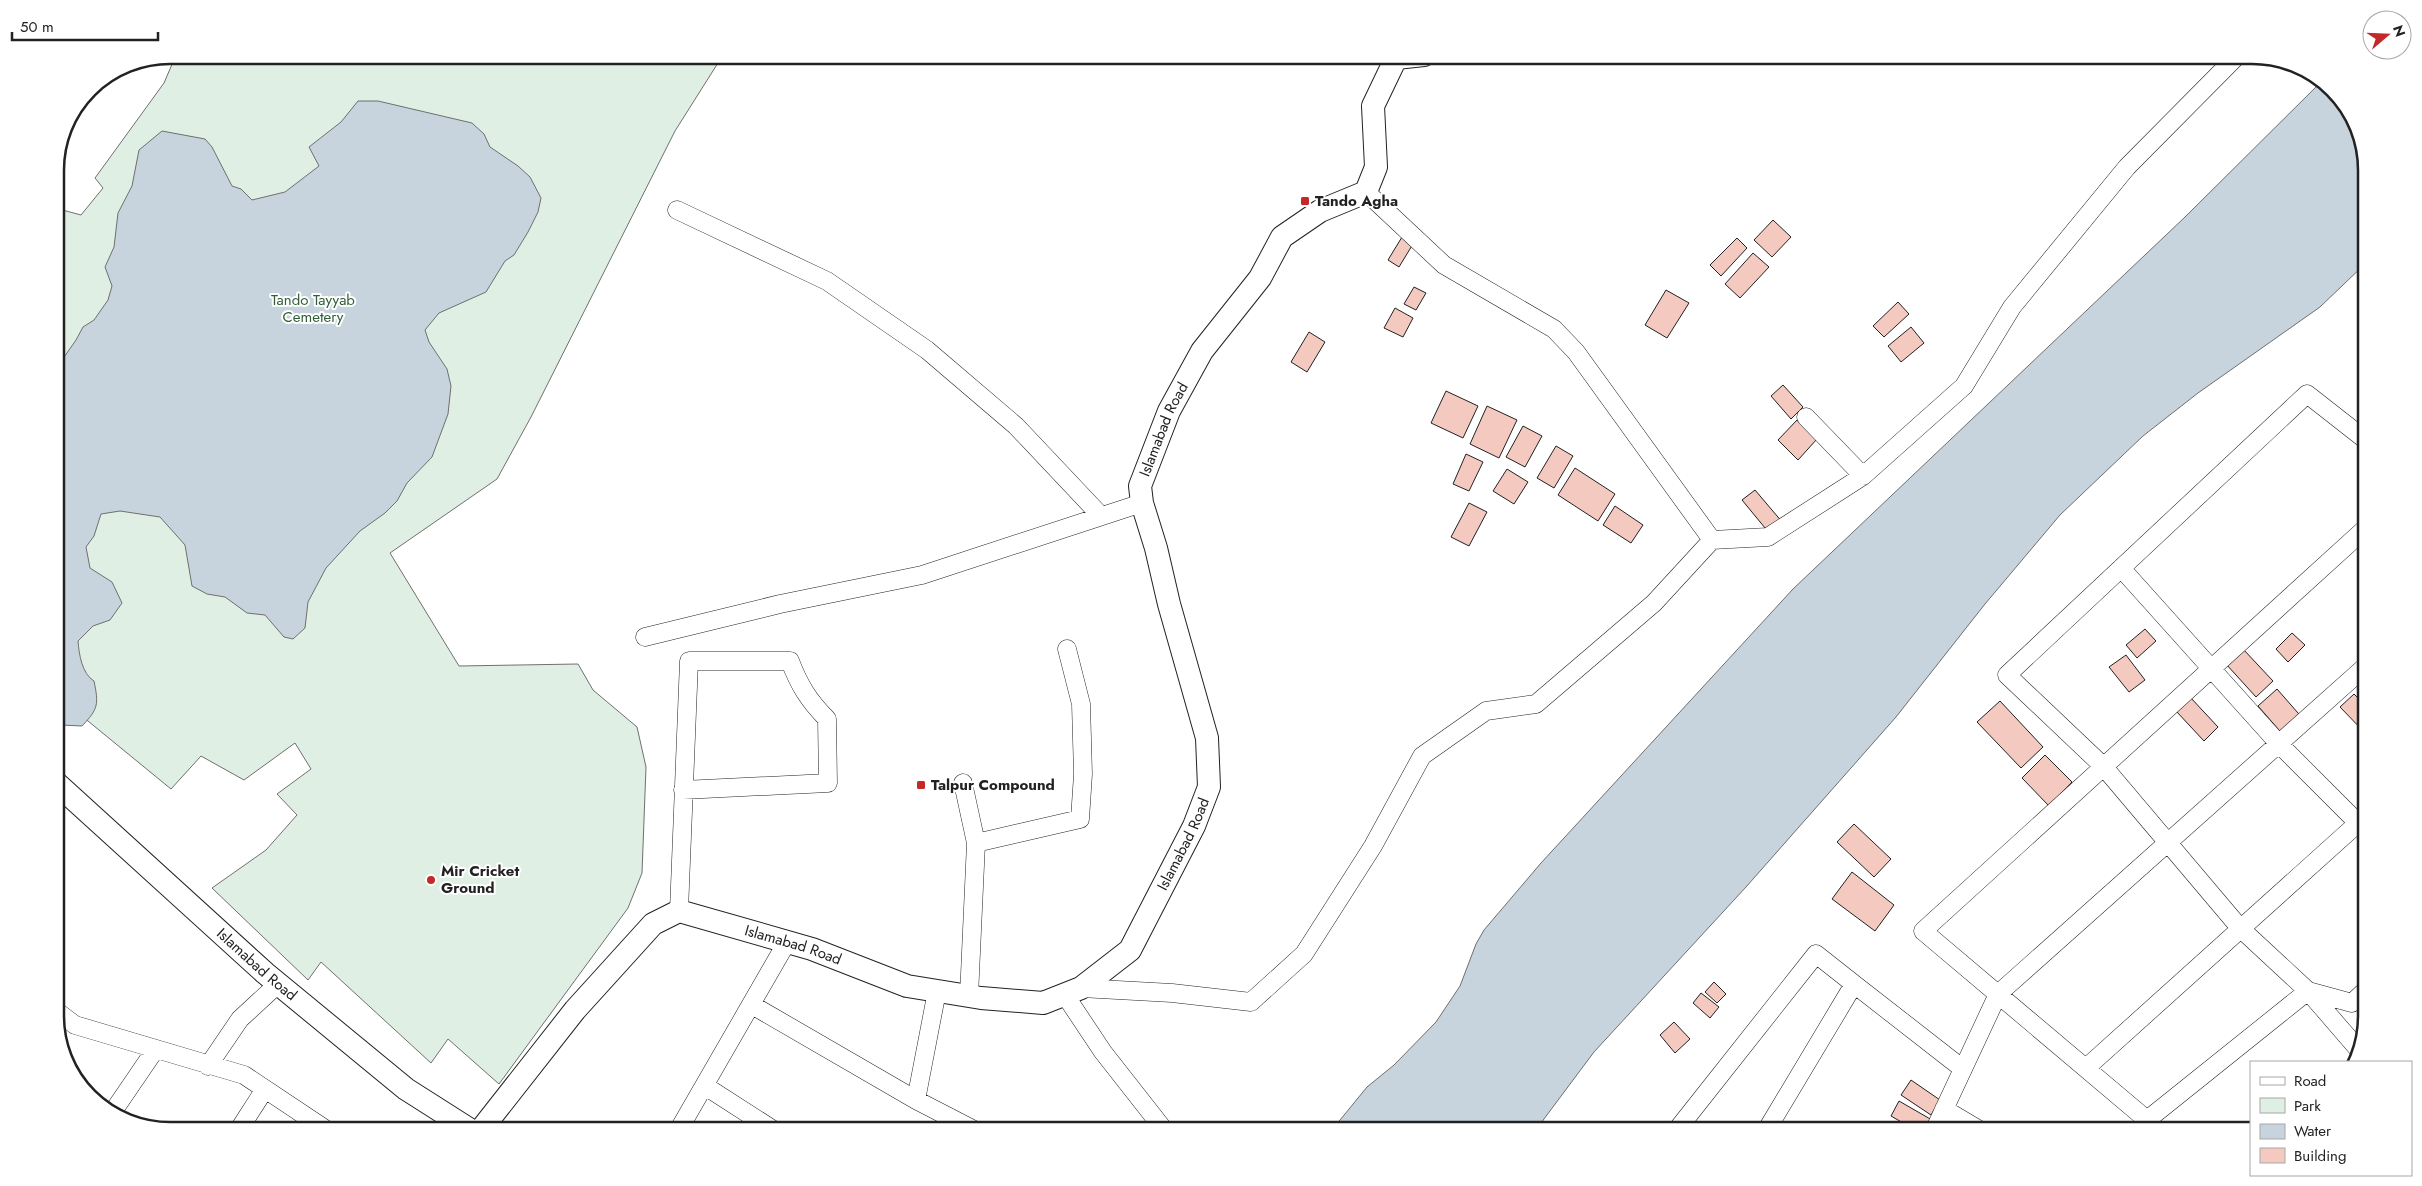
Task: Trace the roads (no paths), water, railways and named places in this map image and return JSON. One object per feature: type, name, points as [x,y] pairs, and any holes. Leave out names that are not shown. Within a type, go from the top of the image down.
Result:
[{"type":"street","points":[[1393,64],[1373,106],[1376,168],[1366,192],[1444,265],[1554,329],[1576,352],[1712,540]]},
{"type":"street","points":[[1158,1122],[1103,1052],[1073,992],[1172,993],[1251,1002],[1304,954],[1373,846],[1422,756],[1486,711],[1536,704],[1654,603],[1712,540],[1768,537],[1863,476],[1964,386],[2012,307],[2127,167],[2229,64]]},
{"type":"street","name":"Islamabad Road","points":[[680,911],[812,949],[907,986],[969,996],[1042,1003],[1073,992],[1130,950],[1194,826],[1210,787],[1207,738],[1142,503],[1140,486],[1169,410],[1202,351],[1260,278],[1282,237],[1320,211],[1366,192]]},
{"type":"street","points":[[677,210],[827,281],[927,350],[1016,426],[1101,516]]},
{"type":"street","points":[[2355,1045],[2308,991],[2240,928],[2103,766],[2007,675],[2307,394],[2358,434]]},
{"type":"street","points":[[1806,417],[1863,476]]},
{"type":"street","points":[[645,637],[780,604],[922,575],[1142,503]]},
{"type":"street","points":[[2147,1122],[2086,1068],[1923,931],[2358,535]]},
{"type":"street","points":[[2120,568],[2212,667],[2279,744],[2358,817]]},
{"type":"street","points":[[976,843],[1080,819],[1083,774],[1081,704],[1066,649]]},
{"type":"street","points":[[487,1122],[575,1010],[653,924],[680,911],[683,790],[689,661],[790,661],[799,684],[811,703],[827,719],[828,783],[683,790]]},
{"type":"street","points":[[1938,1122],[1998,994],[2358,673]]},
{"type":"street","points":[[963,783],[976,843],[969,996]]},
{"type":"street","name":"Islamabad Road","points":[[64,790],[278,984],[406,1089],[458,1122]]},
{"type":"street","points":[[2086,1068],[2240,928],[2358,828]]},
{"type":"street","points":[[683,1122],[787,942]]},
{"type":"street","points":[[1683,1122],[1816,954],[1963,1069]]},
{"type":"street","points":[[208,1066],[240,1019],[278,984]]},
{"type":"street","points":[[1771,1122],[1854,984]]},
{"type":"street","points":[[916,1100],[937,991]]},
{"type":"street","points":[[2308,991],[2352,1003],[2358,997]]},
{"type":"street","points":[[2156,1122],[2308,991]]},
{"type":"street","points":[[752,1005],[916,1100],[944,1122]]},
{"type":"street","points":[[64,1017],[75,1026],[244,1075],[314,1122]]},
{"type":"street","points":[[116,1107],[155,1050]]},
{"type":"street","points":[[705,1086],[761,1122]]},
{"type":"street","points":[[244,1122],[265,1089]]},
{"type":"street","points":[[1944,1109],[1966,1122]]},
{"type":"water","points":[[2317,86],[2332,100],[2347,123],[2356,149],[2358,163],[2358,271],[2320,307],[2198,393],[2143,436],[2060,515],[1985,604],[1896,717],[1746,887],[1594,1052],[1542,1122],[1338,1122],[1367,1087],[1394,1065],[1436,1022],[1460,986],[1476,944],[1484,930],[1541,863],[1793,589],[2185,217]]},
{"type":"water","points":[[358,101],[378,101],[472,123],[484,134],[490,147],[518,166],[530,177],[541,198],[538,212],[528,232],[514,255],[505,261],[486,292],[439,313],[425,330],[429,342],[447,369],[451,386],[448,414],[432,457],[407,483],[397,501],[385,513],[360,531],[326,568],[308,602],[305,628],[293,639],[284,637],[265,615],[247,613],[225,597],[207,594],[192,586],[185,545],[160,517],[120,511],[101,514],[94,536],[86,547],[90,568],[112,582],[122,603],[110,620],[93,626],[78,641],[80,658],[87,674],[94,681],[97,701],[94,711],[82,726],[64,725],[64,357],[83,327],[94,320],[108,300],[112,286],[105,267],[114,247],[118,213],[132,186],[139,150],[162,131],[205,139],[212,147],[232,186],[241,189],[252,200],[285,192],[319,166],[309,147],[341,122]]},
{"type":"place","name":"Tando Agha","points":[[1305,201]]},
{"type":"place","name":"Talpur Compound","points":[[921,785]]},
{"type":"place","name":"Mir Cricket Ground","points":[[431,880]]},
{"type":"park label","name":"Tando Tayyab Cemetery","points":[[313,308]]}]
